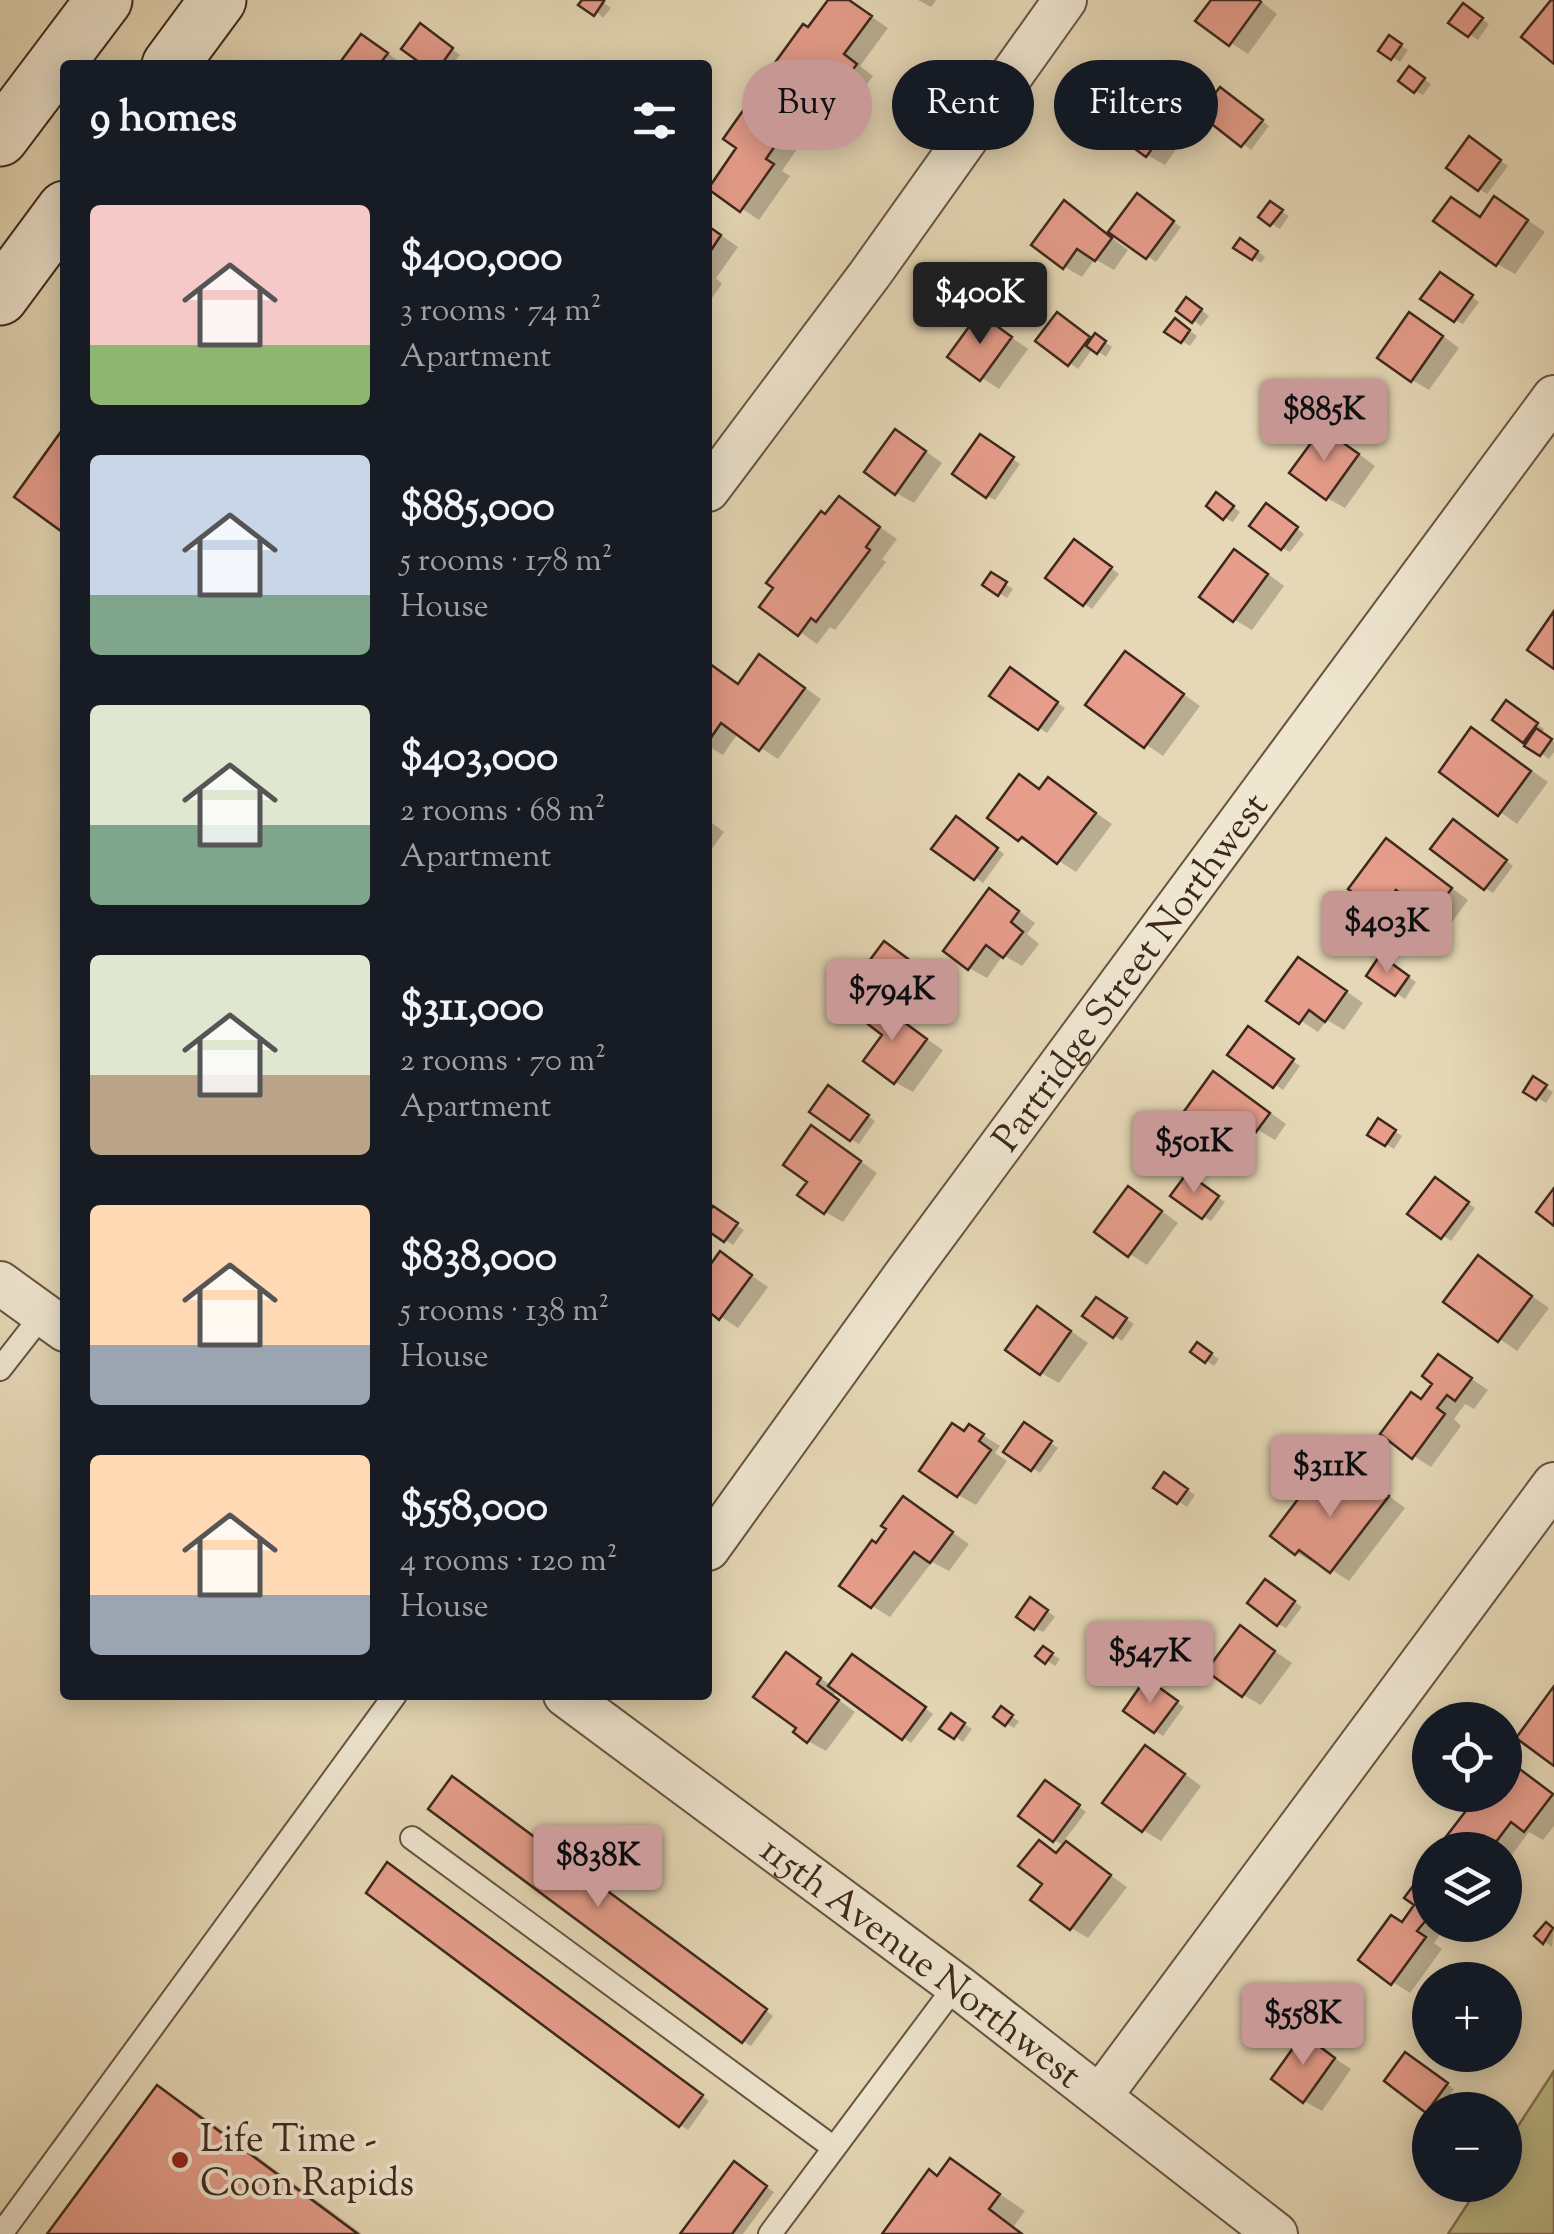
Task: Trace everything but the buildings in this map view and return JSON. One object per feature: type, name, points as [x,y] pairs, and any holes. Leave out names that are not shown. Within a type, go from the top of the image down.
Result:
[{"type":"main road","points":[[0,138],[104,0]]},
{"type":"main road","points":[[174,60],[218,0]]},
{"type":"main road","points":[[0,298],[60,216]]},
{"type":"street","points":[[712,485],[870,274],[1064,0]]},
{"type":"street","name":"Partridge Street Northwest","points":[[712,1543],[908,1271],[1554,397]]},
{"type":"street","points":[[0,1283],[54,1322]]},
{"type":"street","points":[[1101,2095],[1554,1484]]},
{"type":"street","name":"115th Avenue Northwest","points":[[586,1701],[1101,2095],[1276,2234]]},
{"type":"lane","points":[[0,1369],[54,1322]]},
{"type":"lane","points":[[2,2234],[391,1700]]},
{"type":"lane","points":[[412,1838],[834,2148]]},
{"type":"lane","points":[[770,2234],[956,1985]]},
{"type":"shaded area","points":[[1554,2071],[1554,2234],[1448,2234],[1469,2202],[1522,2202],[1522,2120]]},
{"type":"place","name":"Life Time - Coon Rapids","points":[[180,2160]]}]
